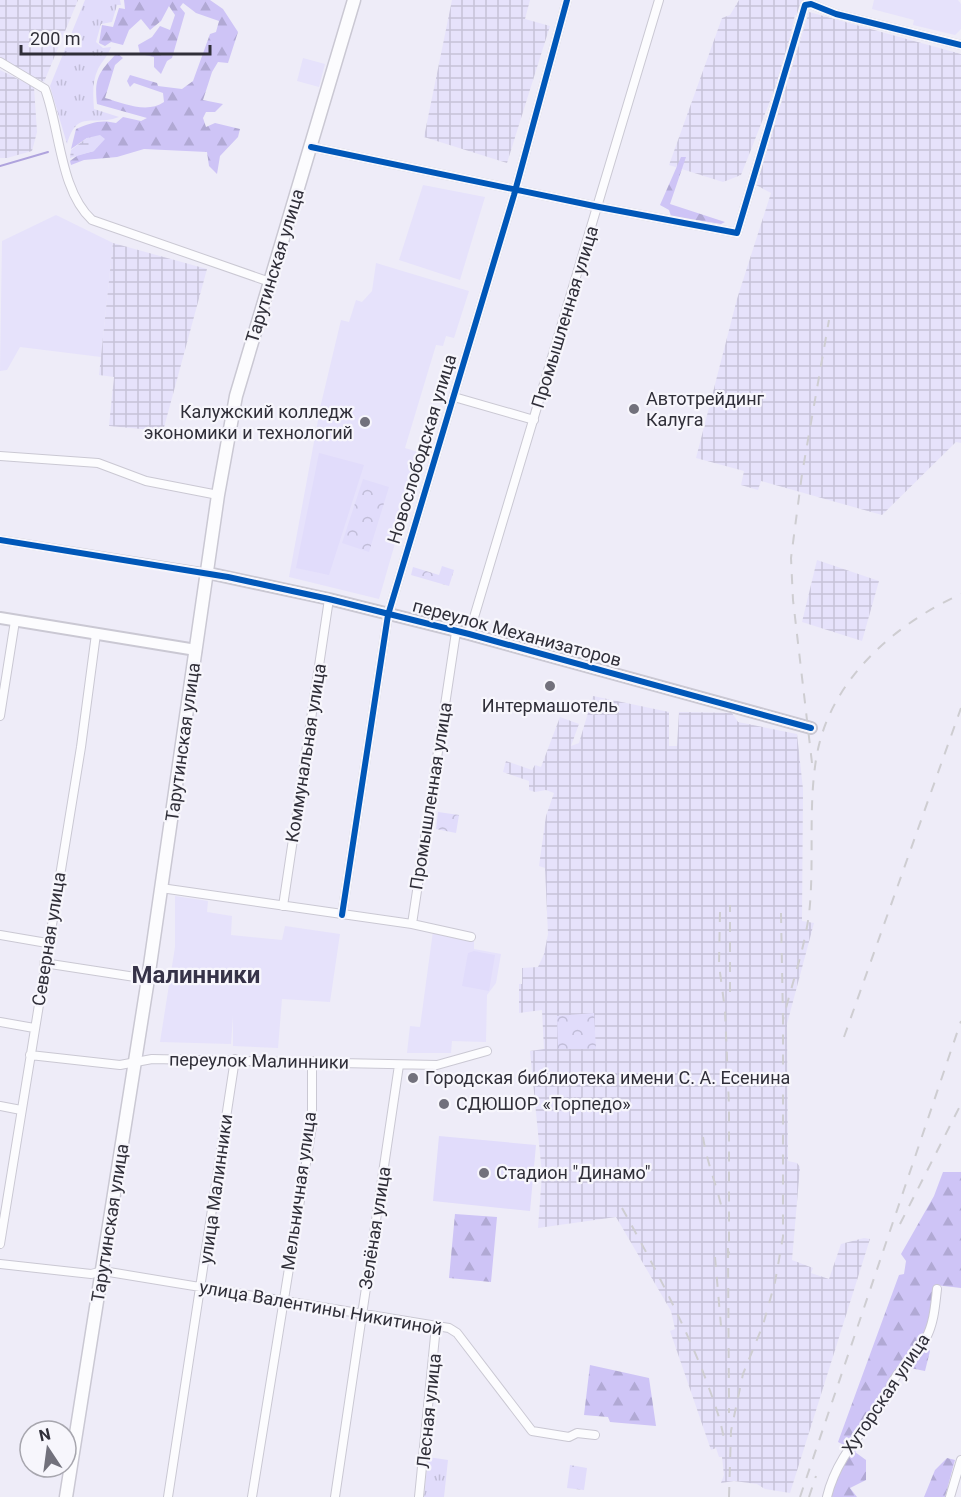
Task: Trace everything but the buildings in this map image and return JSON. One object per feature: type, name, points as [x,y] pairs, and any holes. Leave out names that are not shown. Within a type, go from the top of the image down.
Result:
[{"type":"main road","name":"Тарутинская улица","points":[[66,1497],[148,979],[218,495],[236,396],[354,0]]},
{"type":"street","name":"Новослободская улица","points":[[342,915],[388,615],[516,189],[567,0]]},
{"type":"street","name":"Промышленная улица","points":[[469,634],[599,207],[659,0]]},
{"type":"street","points":[[311,147],[599,207],[737,233],[805,6],[811,4],[836,14],[961,45]]},
{"type":"street","points":[[0,62],[45,89],[71,189],[82,212],[92,220],[270,282]]},
{"type":"street","points":[[454,397],[534,420]]},
{"type":"street","points":[[0,456],[98,463],[146,481],[218,495]]},
{"type":"street","name":"переулок Механизаторов","points":[[0,540],[208,573],[329,599],[469,634],[811,728]]},
{"type":"street","name":"Коммунальная улица","points":[[283,906],[329,599]]},
{"type":"street","points":[[0,618],[196,650]]},
{"type":"street","points":[[0,716],[15,621]]},
{"type":"street","name":"Промышленная улица","points":[[412,924],[456,632]]},
{"type":"street","name":"Северная улица","points":[[0,1244],[47,943],[81,747],[96,634]]},
{"type":"street","points":[[161,888],[412,924],[471,937]]},
{"type":"street","points":[[0,935],[47,943]]},
{"type":"street","points":[[44,963],[148,979]]},
{"type":"street","points":[[0,1022],[34,1028]]},
{"type":"street","name":"переулок Малинники","points":[[30,1055],[120,1065],[135,1061],[235,1059],[437,1065],[487,1052]]},
{"type":"street","name":"улица Малинники","points":[[168,1497],[202,1288],[235,1059]]},
{"type":"street","name":"Мельничная улица","points":[[252,1497],[312,1126],[312,1061]]},
{"type":"street","name":"Зелёная улица","points":[[334,1497],[399,1065]]},
{"type":"street","points":[[0,1106],[21,1110]]},
{"type":"street","name":"улица Валентины Никитиной","points":[[0,1264],[91,1274],[103,1271],[436,1326],[457,1333],[532,1431],[569,1437],[577,1433],[595,1435]]},
{"type":"street","name":"Хуторская улица","points":[[827,1497],[831,1480],[851,1444],[879,1408],[896,1377],[926,1339],[933,1320],[937,1289]]},
{"type":"street","name":"Лесная улица","points":[[419,1497],[436,1353],[436,1326]]},
{"type":"street","points":[[950,1497],[961,1460]]},
{"type":"shaded area","points":[[0,0],[78,0],[44,82],[0,60]]},
{"type":"shaded area","points":[[452,0],[530,0],[525,19],[550,26],[507,163],[424,137]]},
{"type":"shaded area","points":[[739,0],[804,0],[795,15],[783,68],[741,175],[723,182],[669,165],[722,18],[730,15]]},
{"type":"shaded area","points":[[874,0],[958,0],[961,4],[961,29],[955,35],[913,25],[914,20],[872,9]]},
{"type":"shaded area","points":[[809,12],[961,54],[961,443],[956,442],[882,515],[761,481],[758,490],[741,485],[744,471],[696,458],[737,299],[771,193],[756,185]]},
{"type":"shaded area","points":[[303,58],[325,64],[319,87],[297,81]]},
{"type":"shaded area","points":[[0,70],[34,87],[37,132],[32,151],[7,158],[0,158]]},
{"type":"shaded area","points":[[423,185],[485,197],[460,280],[399,260]]},
{"type":"shaded area","points":[[56,215],[113,243],[101,357],[20,347],[7,370],[0,371],[2,241]]},
{"type":"shaded area","points":[[113,243],[207,269],[163,431],[109,426],[114,377],[99,375]]},
{"type":"shaded area","name":"Калужский колледж экономики и технологий","points":[[376,263],[469,291],[454,338],[446,336],[443,346],[436,345],[405,448],[421,453],[379,599],[289,577],[321,404],[341,320],[349,322],[356,300],[362,302],[372,291]]},
{"type":"shaded area","points":[[817,560],[879,581],[862,641],[802,622]]},
{"type":"shaded area","points":[[593,696],[669,712],[669,746],[677,746],[679,712],[732,713],[738,722],[797,734],[803,789],[802,921],[814,923],[787,1024],[788,1161],[797,1163],[800,1167],[792,1260],[813,1268],[811,1273],[829,1279],[841,1244],[864,1238],[870,1239],[790,1493],[765,1489],[757,1484],[734,1481],[721,1483],[724,1475],[722,1457],[719,1457],[716,1448],[711,1450],[670,1331],[675,1329],[671,1311],[616,1217],[538,1228],[542,1174],[530,1051],[544,1049],[542,1010],[519,1013],[519,984],[522,984],[522,968],[538,967],[544,954],[548,934],[545,868],[539,866],[546,816],[554,793],[546,790],[535,792],[529,790],[529,781],[503,772],[506,761],[532,770],[535,765],[541,767],[560,717],[579,724],[571,746],[579,743]]},
{"type":"shaded area","points":[[175,896],[208,901],[207,912],[232,916],[231,935],[282,940],[285,926],[340,934],[330,1002],[282,999],[278,1048],[233,1046],[233,1016],[231,1044],[160,1042],[175,947]]},
{"type":"shaded area","points":[[433,931],[474,941],[474,949],[501,954],[496,983],[487,995],[486,1042],[452,1041],[451,1053],[407,1053],[410,1026],[420,1027]]},
{"type":"green space","points":[[85,0],[120,0],[121,5],[117,5],[112,22],[101,24],[96,42],[103,48],[111,47],[96,74],[93,94],[94,109],[119,117],[110,120],[81,122],[71,133],[67,144],[50,86]]},
{"type":"green space","points":[[124,0],[210,0],[223,9],[238,32],[228,63],[218,62],[212,72],[203,100],[223,104],[215,112],[206,112],[203,118],[206,127],[215,123],[240,129],[238,137],[220,156],[217,174],[209,166],[207,152],[144,149],[117,157],[84,160],[71,165],[70,161],[78,155],[94,151],[87,138],[71,149],[76,129],[96,122],[116,123],[123,117],[141,121],[147,118],[97,104],[97,81],[106,65],[117,53],[123,58],[115,65],[105,98],[135,106],[150,107],[164,102],[163,93],[134,83],[130,87],[127,81],[130,75],[157,83],[158,86],[182,89],[193,81],[210,34],[216,32],[219,21],[196,13],[183,3],[180,7],[185,13],[172,58],[167,61],[161,74],[154,67],[154,57],[140,54],[138,45],[152,37],[160,26],[170,30],[175,15],[169,6],[161,21],[150,30],[141,19],[129,30],[123,45],[111,42],[105,46],[99,43],[102,25],[113,27],[119,8],[125,9]]},
{"type":"green space","points":[[100,135],[105,139],[94,151],[70,158],[71,150],[87,138]]},
{"type":"green space","points":[[681,157],[686,157],[670,204],[725,222],[721,224],[671,216],[669,210],[660,205]]},
{"type":"green space","points":[[319,453],[364,465],[329,575],[296,568]]},
{"type":"green space","points":[[363,479],[389,487],[369,552],[342,543]]},
{"type":"green space","points":[[442,566],[454,570],[449,586],[411,575],[413,567],[439,575]]},
{"type":"green space","points":[[438,812],[459,815],[456,833],[436,829]]},
{"type":"green space","points":[[474,951],[495,955],[489,991],[462,986],[468,953]]},
{"type":"green space","points":[[594,1013],[596,1049],[558,1049],[557,1016]]},
{"type":"green space","name":"Стадион \"Динамо\"","points":[[439,1136],[536,1145],[530,1211],[433,1201]]},
{"type":"green space","points":[[943,1172],[961,1172],[961,1288],[935,1285],[931,1316],[922,1341],[930,1351],[925,1371],[900,1366],[876,1408],[844,1445],[838,1442],[899,1275],[904,1274],[906,1261],[901,1254],[934,1196]]},
{"type":"green space","points":[[455,1214],[497,1217],[491,1282],[449,1278]]},
{"type":"green space","points":[[590,1365],[649,1378],[656,1426],[610,1422],[608,1417],[584,1415]]},
{"type":"green space","points":[[860,1440],[861,1444],[855,1452],[866,1460],[866,1480],[850,1488],[857,1497],[831,1497],[841,1466],[849,1451]]},
{"type":"green space","points":[[428,1457],[448,1460],[444,1497],[424,1497]]},
{"type":"green space","points":[[947,1458],[955,1460],[945,1497],[924,1497],[935,1470]]},
{"type":"green space","points":[[570,1465],[587,1468],[584,1490],[567,1488]]},
{"type":"waterway","points":[[0,166],[48,152]]},
{"type":"railway","points":[[812,763],[793,600],[791,558],[802,474],[829,320]]},
{"type":"railway","points":[[781,913],[783,1020],[803,948],[808,919],[814,772],[824,727],[851,678],[870,657],[913,621],[961,594]]},
{"type":"railway","points":[[844,1037],[961,708]]},
{"type":"railway","points":[[730,905],[730,992]]},
{"type":"railway","points":[[720,912],[719,965],[725,1010],[729,1106],[729,1255]]},
{"type":"railway","points":[[729,1497],[731,1431],[743,1374],[763,1325],[775,1282],[783,1237],[783,1020]]},
{"type":"railway","points":[[800,1497],[961,1021]]},
{"type":"railway","points":[[900,1224],[961,1104]]},
{"type":"railway","points":[[703,1137],[723,1214]]},
{"type":"railway","points":[[622,1208],[685,1330],[716,1409],[725,1446]]},
{"type":"railway","points":[[728,1248],[729,1413]]},
{"type":"railway","points":[[715,1257],[721,1326]]},
{"type":"railway","points":[[809,1497],[816,1476]]},
{"type":"cycle path","points":[[342,915],[388,615],[514,195],[567,0]]},
{"type":"cycle path","points":[[311,147],[599,207],[737,233],[805,5],[811,4],[836,14],[961,45]]},
{"type":"cycle path","points":[[0,540],[228,577],[329,599],[469,634],[811,728]]},
{"type":"place","name":"Автотрейдинг Калуга","points":[[634,409]]},
{"type":"place","name":"Калужский колледж экономики и технологий","points":[[365,422]]},
{"type":"place","name":"Интермашотель","points":[[550,686]]},
{"type":"place","name":"Городская библиотека имени С. А. Есенина","points":[[413,1078]]},
{"type":"place","name":"СДЮШОР «Торпедо»","points":[[444,1104]]},
{"type":"place","name":"Стадион \"Динамо\"","points":[[484,1173]]},
{"type":"district","name":"Малинники","points":[[196,975]]}]
